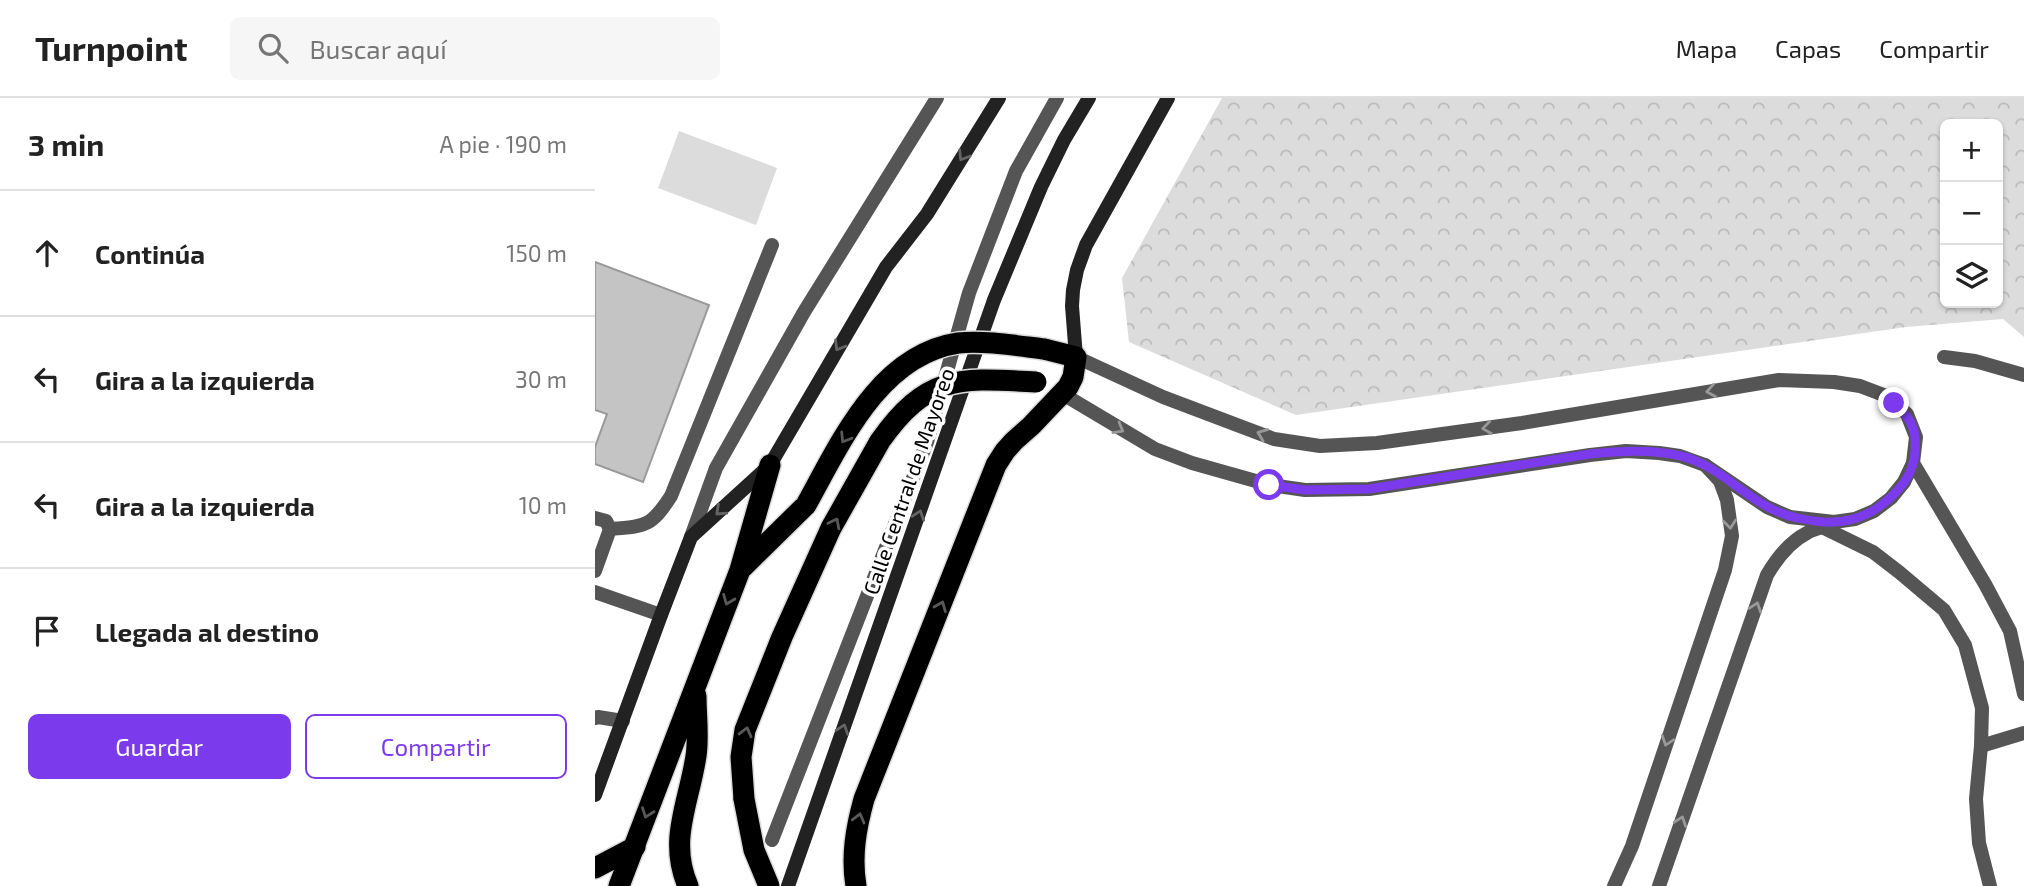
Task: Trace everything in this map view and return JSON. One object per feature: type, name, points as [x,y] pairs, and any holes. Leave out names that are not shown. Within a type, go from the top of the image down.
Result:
[{"type":"highway","points":[[740,570],[806,505],[831,460],[870,401],[888,379],[912,360],[936,349],[971,342],[1044,349],[1076,357],[1073,377],[1068,387],[1009,446],[996,465],[864,799],[856,828],[853,870],[856,886]]},
{"type":"highway","points":[[769,886],[754,850],[744,799],[741,757],[745,730],[782,637],[831,528],[880,441],[894,421],[941,386],[968,380],[1036,382],[1061,393]]},
{"type":"highway","points":[[619,886],[740,570],[770,465]]},
{"type":"highway","points":[[688,886],[678,852],[680,828],[697,754],[696,682]]},
{"type":"highway","points":[[595,868],[635,847]]},
{"type":"main road","points":[[595,795],[691,537],[770,465],[886,267],[927,214],[999,98]]},
{"type":"main road","name":"Calle Central de Mayoreo","points":[[788,886],[994,300],[1041,187],[1089,98]]},
{"type":"main road","points":[[1076,357],[1072,306],[1081,258],[1168,98]]},
{"type":"street","points":[[691,537],[716,468],[804,312],[937,98]]},
{"type":"street","points":[[772,840],[927,442],[969,293],[1016,171],[1057,98]]},
{"type":"street","points":[[610,529],[638,526],[656,518],[671,496],[772,246]]},
{"type":"street","points":[[1076,357],[1163,397],[1274,439],[1320,446],[1377,443],[1522,423],[1779,380],[1860,386],[1889,397],[1907,414],[1916,437],[1913,463],[1904,482],[1891,498],[1874,511],[1808,532],[1796,539],[1777,558],[1767,575],[1659,886]]},
{"type":"street","points":[[1944,357],[1975,361],[2024,375]]},
{"type":"street","points":[[1061,393],[1155,449],[1192,463],[1269,485],[1305,490],[1369,489],[1590,454],[1626,451],[1680,456],[1705,465],[1767,507],[1790,517],[1828,525],[1873,552],[1944,610],[1965,645],[1982,708],[1976,799],[1979,843],[1990,886]]},
{"type":"street","points":[[1913,463],[2010,631],[2024,694]]},
{"type":"street","points":[[1614,886],[1632,846],[1725,570],[1732,536],[1731,520],[1720,481],[1705,465]]},
{"type":"street","points":[[595,518],[606,521],[610,529],[595,571]]},
{"type":"street","points":[[595,592],[661,615]]},
{"type":"street","points":[[595,718],[623,721]]},
{"type":"street","points":[[1981,746],[2024,733]]},
{"type":"green space","points":[[1222,98],[2024,98],[2024,337],[2003,319],[1906,327],[1296,415],[1129,342],[1122,278]]},
{"type":"green space","points":[[679,131],[777,168],[756,225],[658,188]]},
{"type":"building","points":[[595,262],[709,305],[643,482],[595,464],[595,447],[607,414],[595,410]]},
{"type":"route","points":[[1269,485],[1305,490],[1369,489],[1590,454],[1626,451],[1659,453],[1680,456],[1705,465],[1767,507],[1790,517],[1834,522],[1854,519],[1874,511],[1891,498],[1904,482],[1913,463],[1916,437],[1907,414],[1894,403]]}]
